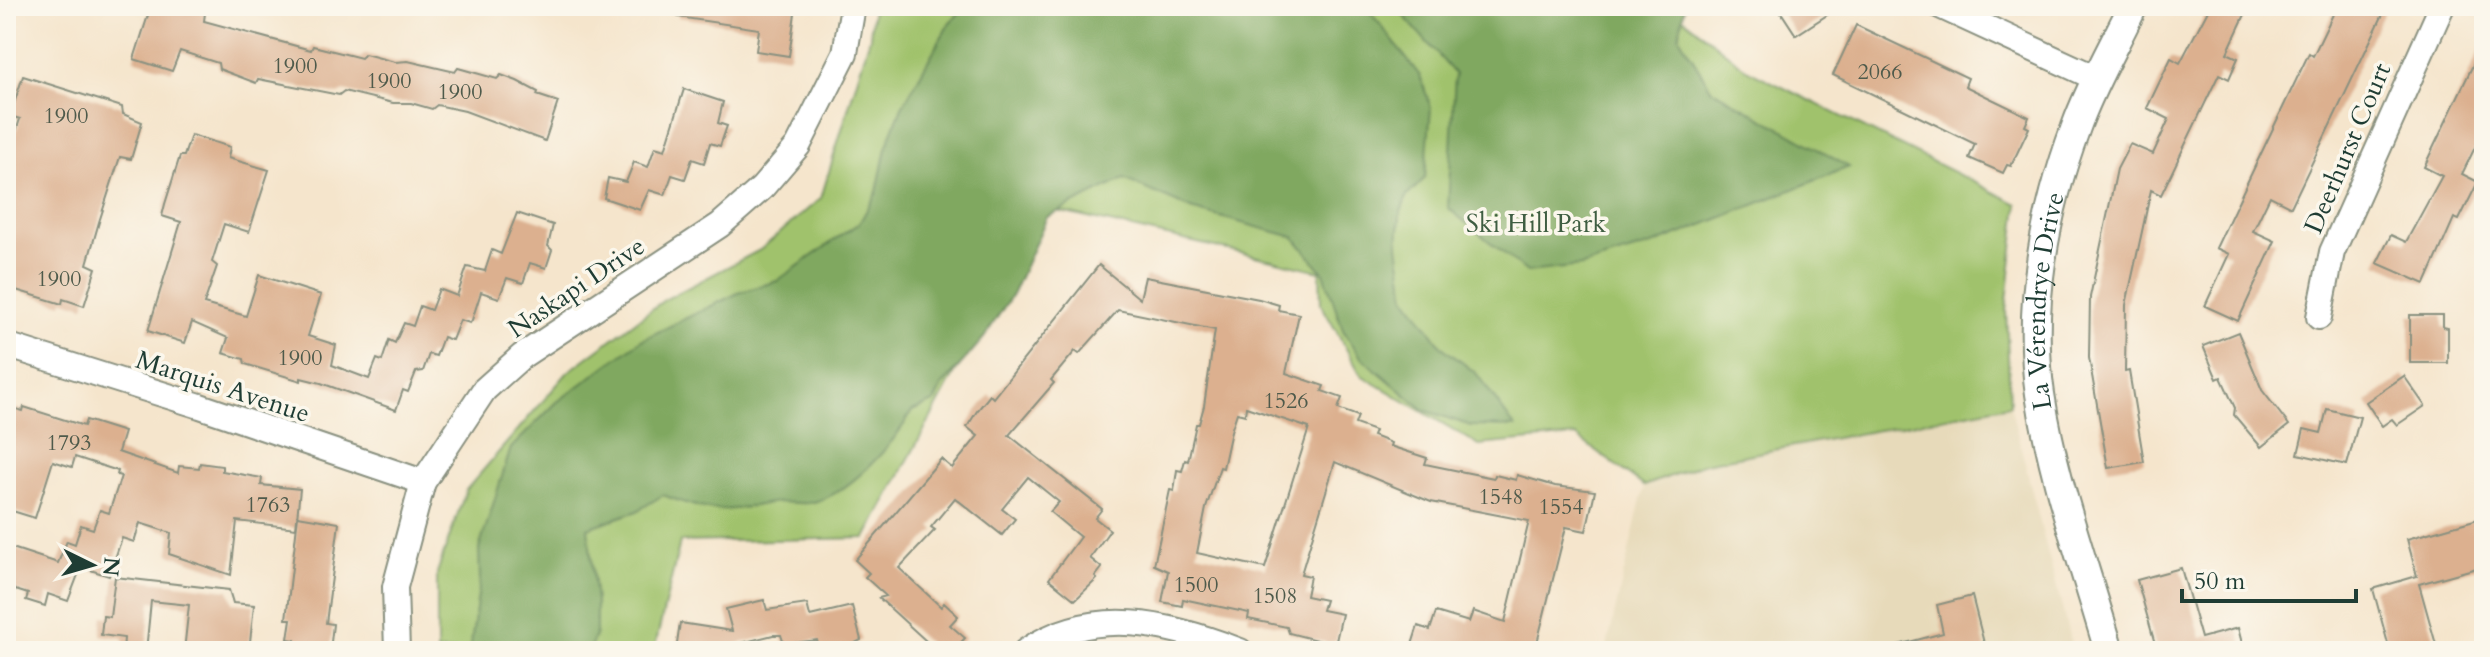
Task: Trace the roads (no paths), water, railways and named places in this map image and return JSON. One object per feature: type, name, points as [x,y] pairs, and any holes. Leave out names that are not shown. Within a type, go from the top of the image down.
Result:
[{"type":"street","name":"Naskapi Drive","points":[[397,651],[395,587],[423,482],[484,390],[522,356],[720,225],[762,188],[798,146],[845,53],[853,6]]},
{"type":"street","points":[[1940,6],[2098,79]]},
{"type":"street","name":"La Vérendrye Drive","points":[[2109,651],[2050,447],[2039,390],[2036,305],[2045,231],[2076,125],[2133,6]]},
{"type":"street","name":"Deerhurst Court","points":[[2319,317],[2332,252],[2442,6]]},
{"type":"street","name":"Marquis Avenue","points":[[6,345],[210,409],[423,482]]},
{"type":"street","points":[[1026,651],[1071,627],[1129,621],[1194,635],[1240,651]]},
{"type":"park label","name":"Ski Hill Park","points":[[1536,223]]}]
